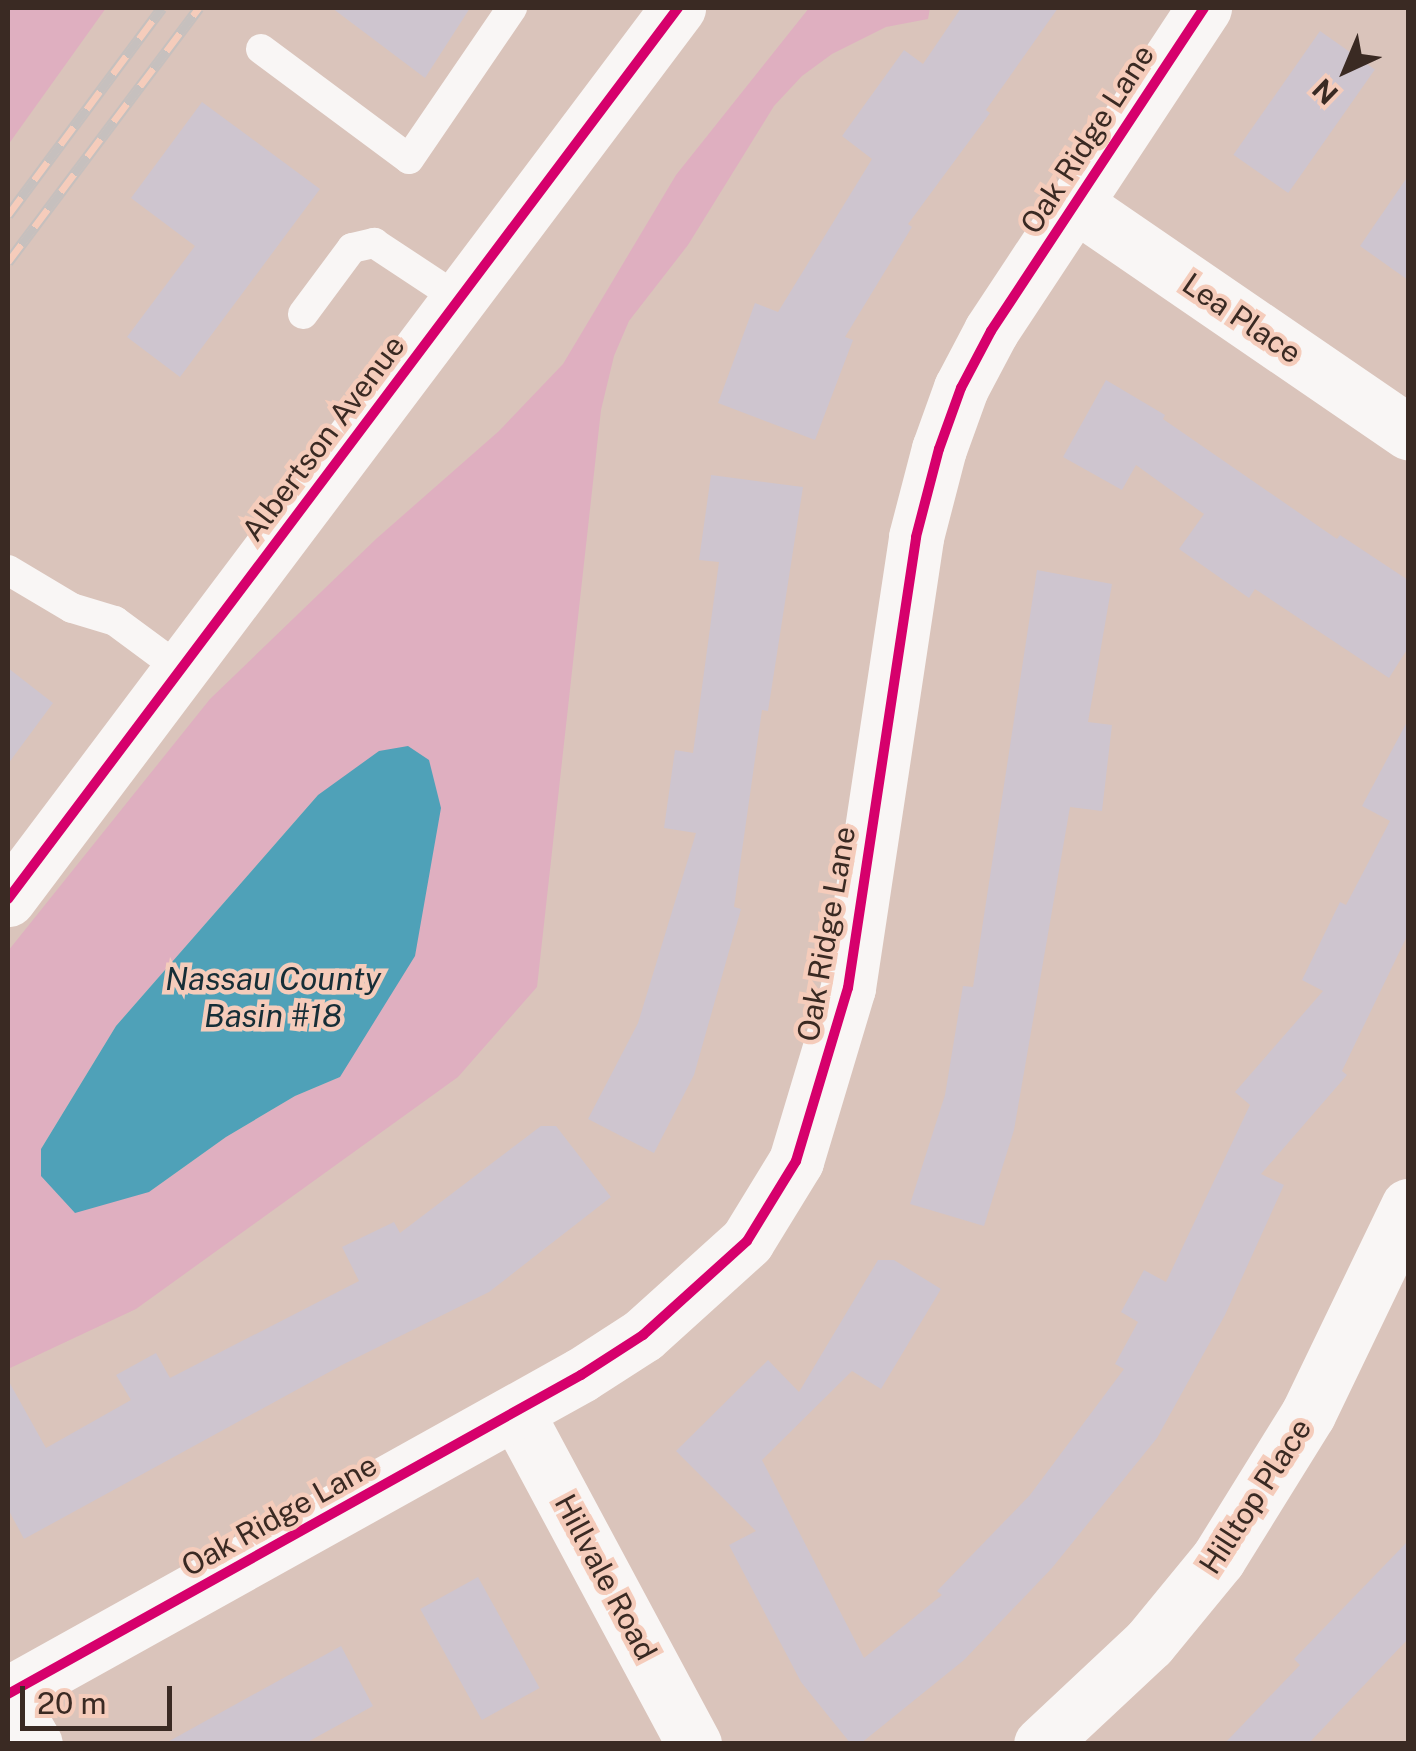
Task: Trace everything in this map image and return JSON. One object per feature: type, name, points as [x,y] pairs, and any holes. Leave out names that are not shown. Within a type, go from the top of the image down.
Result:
[{"type":"street","name":"Albertson Avenue","points":[[8,900],[678,8]]},
{"type":"street","name":"Oak Ridge Lane","points":[[8,1696],[516,1412],[643,1334],[697,1290],[747,1241],[796,1161],[848,988],[916,537],[939,449],[961,388],[991,331],[1204,8]]},
{"type":"street","name":"Lea Place","points":[[1074,204],[1408,432]]},
{"type":"street","name":"Hilltop Place","points":[[1042,1744],[1150,1643],[1218,1558],[1308,1414],[1408,1206]]},
{"type":"street","name":"Hillvale Road","points":[[516,1412],[694,1744]]},
{"type":"street","points":[[8,1696],[35,1744]]},
{"type":"lane","points":[[261,50],[409,158],[512,8]]},
{"type":"lane","points":[[303,314],[352,248],[374,243],[458,299]]},
{"type":"lane","points":[[8,570],[72,608],[116,621],[180,670]]},
{"type":"shaded area","points":[[8,8],[106,8],[8,145]]},
{"type":"shaded area","points":[[809,8],[930,8],[928,19],[886,27],[832,54],[802,76],[774,106],[688,245],[629,321],[614,356],[601,410],[537,987],[458,1077],[136,1309],[8,1369],[8,951],[210,699],[376,539],[499,431],[563,364],[676,175]],"holes":[[[318,795],[340,1077],[295,1096],[226,1137],[149,1192],[41,1149],[116,1026]]]},
{"type":"water","name":"Nassau County Basin #18","points":[[408,746],[429,760],[441,808],[415,956],[340,1077],[295,1096],[226,1137],[149,1192],[75,1213],[41,1176],[41,1149],[116,1026],[318,795],[379,751]]},
{"type":"building","points":[[332,8],[470,8],[425,78]]},
{"type":"building","points":[[961,8],[1058,8],[986,110],[990,113],[908,224],[912,227],[845,337],[853,340],[815,440],[718,403],[755,303],[778,312],[872,159],[842,136],[904,50],[923,64]]},
{"type":"building","points":[[1320,31],[1375,69],[1288,193],[1233,155]]},
{"type":"building","points":[[202,102],[320,189],[180,377],[127,337],[195,246],[131,198]]},
{"type":"building","points":[[1408,176],[1408,280],[1360,246]]},
{"type":"building","points":[[1106,380],[1165,415],[1163,419],[1337,539],[1340,535],[1408,580],[1408,648],[1389,678],[1255,589],[1249,598],[1179,549],[1204,514],[1136,465],[1122,490],[1063,457]]},
{"type":"building","points":[[711,475],[803,487],[768,711],[762,710],[734,907],[741,909],[694,1075],[654,1153],[588,1119],[638,1023],[696,833],[664,828],[675,750],[693,753],[719,562],[699,560]]},
{"type":"building","points":[[1037,570],[1112,584],[1088,722],[1112,725],[1102,811],[1070,807],[1014,1130],[984,1226],[910,1204],[945,1095],[963,986],[973,987]]},
{"type":"building","points":[[8,668],[53,703],[8,764]]},
{"type":"building","points":[[1408,720],[1408,934],[1342,1071],[1347,1075],[1261,1174],[1284,1185],[1225,1315],[1157,1438],[1052,1568],[964,1660],[860,1744],[851,1744],[801,1682],[729,1545],[756,1531],[676,1451],[768,1360],[799,1392],[878,1260],[894,1260],[941,1289],[881,1389],[852,1371],[762,1460],[864,1658],[942,1595],[937,1591],[1030,1495],[1124,1369],[1115,1364],[1138,1322],[1121,1312],[1144,1270],[1166,1282],[1250,1105],[1235,1092],[1323,991],[1302,980],[1340,902],[1346,905],[1390,821],[1362,806]]},
{"type":"building","points":[[541,1126],[556,1126],[611,1197],[489,1292],[342,1365],[24,1539],[8,1509],[8,1380],[46,1448],[131,1400],[116,1375],[156,1353],[170,1378],[359,1281],[342,1247],[394,1222],[400,1233]]},
{"type":"building","points":[[1408,1541],[1408,1639],[1308,1744],[1224,1744],[1300,1665],[1294,1659]]},
{"type":"building","points":[[478,1577],[540,1688],[482,1720],[420,1609]]},
{"type":"building","points":[[341,1646],[373,1706],[304,1744],[164,1744]]},
{"type":"railway","points":[[8,215],[162,8]]},
{"type":"railway","points":[[8,262],[199,8]]},
{"type":"cycle path","points":[[8,899],[678,8]]},
{"type":"cycle path","points":[[8,1694],[581,1375],[643,1335],[747,1241],[796,1161],[848,988],[916,537],[939,449],[961,388],[991,331],[1204,8]]}]
